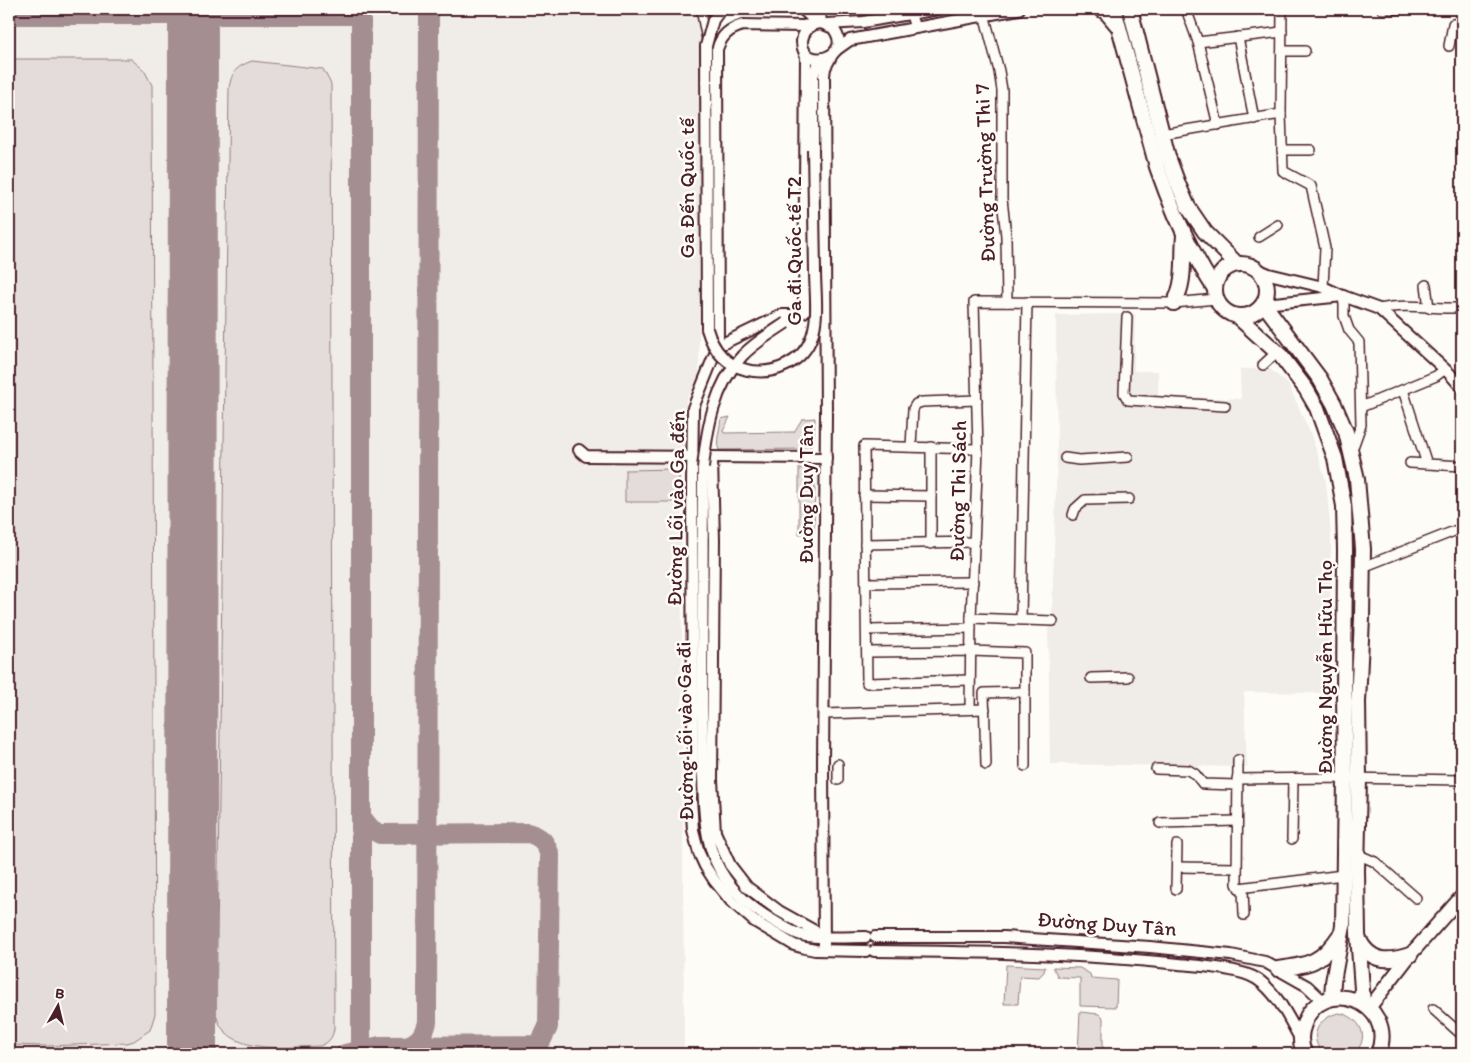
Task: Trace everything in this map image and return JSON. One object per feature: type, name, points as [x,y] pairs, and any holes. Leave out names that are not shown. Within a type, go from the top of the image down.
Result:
[{"type":"main road","points":[[1101,9],[1107,13],[1120,30]]},
{"type":"main road","points":[[1114,9],[1157,167],[1184,234],[1203,272],[1224,310],[1236,316],[1252,314],[1264,304],[1268,295],[1268,288],[1266,281],[1257,269],[1237,264],[1221,273],[1218,278],[1216,294]]},
{"type":"main road","points":[[1130,9],[1168,157],[1188,207],[1205,232],[1237,264]]},
{"type":"main road","points":[[1136,9],[1137,32]]},
{"type":"main road","points":[[1174,303],[1179,295],[1183,278],[1184,234]]},
{"type":"main road","name":"Đường Nguyễn Hữu Thọ","points":[[1264,304],[1320,379],[1334,404],[1352,451],[1361,506],[1363,567],[1358,702],[1343,875],[1343,930],[1328,1000]]},
{"type":"main road","name":"Đường Nguyễn Hữu Thọ","points":[[1236,316],[1277,352],[1306,389],[1318,408],[1331,443],[1340,482],[1344,506],[1346,550],[1344,694],[1358,854],[1359,940],[1366,1006]]},
{"type":"main road","points":[[1366,1006],[1462,896]]},
{"type":"main road","points":[[1278,969],[1309,963],[1323,956],[1343,930]]},
{"type":"main road","points":[[1359,940],[1364,950],[1372,956],[1386,961],[1410,955]]},
{"type":"main road","points":[[1305,1054],[1301,1040],[1304,1022],[1315,1006],[1328,1000],[1343,997],[1353,999],[1366,1006],[1380,1024],[1385,1054]]},
{"type":"main road","points":[[1378,1054],[1382,1034]]},
{"type":"street","points":[[701,9],[713,65]]},
{"type":"street","name":"Ga Đến Quốc tế","points":[[707,329],[706,46],[713,20],[721,9]]},
{"type":"street","points":[[802,9],[820,24],[836,32],[838,45],[834,52]]},
{"type":"street","points":[[820,24],[821,9]]},
{"type":"street","name":"Đường Lối vào Ga đến","points":[[824,950],[794,945],[743,913],[722,892],[705,866],[696,842],[691,817],[693,764],[693,408],[718,346],[713,65],[720,40],[726,32],[743,24],[793,26],[863,22],[910,11],[938,9]]},
{"type":"street","points":[[804,49],[812,57],[822,59],[850,40],[1019,9]]},
{"type":"street","points":[[1186,9],[1198,42],[1218,125]]},
{"type":"street","points":[[1282,9],[1281,114],[1283,171],[1311,186],[1325,248],[1323,287]]},
{"type":"street","points":[[1382,9],[1404,9]]},
{"type":"street","points":[[910,11],[915,28]]},
{"type":"street","name":"Đường Trường Thi 7","points":[[984,14],[1002,90],[1002,199],[1006,236],[1007,302]]},
{"type":"street","points":[[800,313],[806,57],[803,35],[806,31],[820,24]]},
{"type":"street","points":[[1449,46],[1453,24],[1462,24]]},
{"type":"street","points":[[1198,42],[1282,32]]},
{"type":"street","points":[[1238,38],[1254,119]]},
{"type":"street","points":[[1282,52],[1305,51]]},
{"type":"street","name":"Đường Duy Tân","points":[[834,52],[824,76],[826,458],[824,950],[1001,952],[1149,961],[1225,970],[1256,978]]},
{"type":"street","name":"Ga đi Quốc tế T2","points":[[707,329],[713,346],[720,355],[737,367],[750,371],[766,372],[777,370],[791,363],[806,348],[812,336],[815,314],[814,76],[818,62],[822,59]]},
{"type":"street","points":[[1162,134],[1281,114]]},
{"type":"street","points":[[1282,150],[1311,150]]},
{"type":"street","points":[[1259,237],[1278,225]]},
{"type":"street","points":[[1257,269],[1269,274],[1323,287],[1380,309],[1445,369],[1462,388]]},
{"type":"street","points":[[1426,285],[1429,308]]},
{"type":"street","points":[[1007,302],[1174,303],[1216,294]]},
{"type":"street","points":[[1264,304],[1343,296]]},
{"type":"street","points":[[1343,296],[1344,316],[1349,330],[1359,342],[1361,425],[1352,451]]},
{"type":"street","name":"Đường Thi Sách","points":[[970,709],[971,623],[978,449],[974,302],[1007,302]]},
{"type":"street","points":[[1021,619],[1027,302]]},
{"type":"street","points":[[1380,309],[1396,306],[1462,308]]},
{"type":"street","points":[[718,346],[782,315],[825,312]]},
{"type":"street","name":"Đường Lối vào Ga đi","points":[[800,313],[743,354],[725,381],[711,413],[706,438],[703,468],[703,804],[708,840],[720,870],[733,888],[751,905],[794,932],[802,936],[825,936]]},
{"type":"street","points":[[1127,317],[1124,393],[1128,400],[1225,406]]},
{"type":"street","points":[[1263,365],[1277,352]]},
{"type":"street","points":[[1361,407],[1436,376],[1445,369]]},
{"type":"street","points":[[1403,390],[1427,464]]},
{"type":"street","points":[[911,448],[913,409],[916,404],[922,402],[977,400]]},
{"type":"street","points":[[970,680],[867,683],[864,446],[978,449]]},
{"type":"street","points":[[931,447],[931,544]]},
{"type":"street","points":[[579,450],[586,456],[826,458]]},
{"type":"street","points":[[1065,458],[1079,460],[1128,457]]},
{"type":"street","points":[[712,458],[714,540],[712,787],[715,832],[730,865],[747,887],[779,911],[825,936]]},
{"type":"street","points":[[1410,463],[1462,466]]},
{"type":"street","points":[[864,496],[931,496]]},
{"type":"street","points":[[1073,515],[1075,509],[1085,500],[1129,499]]},
{"type":"street","points":[[1363,567],[1462,528]]},
{"type":"street","points":[[864,544],[975,542]]},
{"type":"street","points":[[866,583],[973,582]]},
{"type":"street","points":[[867,630],[1021,619],[1053,621]]},
{"type":"street","points":[[867,652],[971,651],[1025,654],[1026,766]]},
{"type":"street","points":[[1091,678],[1128,677]]},
{"type":"street","points":[[986,765],[984,693],[1025,692]]},
{"type":"street","points":[[824,714],[985,709]]},
{"type":"street","points":[[1238,760],[1236,821],[1237,884],[1239,888],[1343,875]]},
{"type":"street","points":[[838,764],[838,780]]},
{"type":"street","points":[[1156,769],[1188,770],[1195,774],[1203,784],[1352,778],[1462,780]]},
{"type":"street","points":[[1292,839],[1293,779]]},
{"type":"street","points":[[1160,824],[1236,821]]},
{"type":"street","points":[[1176,889],[1177,845]]},
{"type":"street","points":[[1358,854],[1375,862],[1416,898]]},
{"type":"street","points":[[1177,867],[1237,868]]},
{"type":"street","points":[[1242,888],[1244,915]]},
{"type":"street","name":"Đường Duy Tân","points":[[825,936],[1004,937],[1150,947],[1231,955],[1265,962],[1328,1000]]},
{"type":"street","points":[[934,938],[934,951]]},
{"type":"street","points":[[1265,962],[1256,978],[1269,988],[1301,1040],[1299,1054]]},
{"type":"street","points":[[1433,1009],[1462,1035]]},
{"type":"shaded area","points":[[9,9],[698,9],[700,37],[699,378],[686,400],[687,442],[681,453],[684,1054],[9,1054]]},
{"type":"shaded area","points":[[9,59],[131,59],[144,70],[152,85],[155,1014],[150,1030],[134,1041],[127,1043],[48,1046],[9,1045]]},
{"type":"shaded area","points":[[252,61],[323,69],[331,84],[334,1029],[330,1040],[320,1046],[281,1048],[241,1042],[230,1036],[222,1028],[216,1013],[229,88],[236,70]]},
{"type":"shaded area","points":[[1135,314],[1134,371],[1158,371],[1158,396],[1241,399],[1240,369],[1270,369],[1288,384],[1312,437],[1326,481],[1331,537],[1329,693],[1244,692],[1247,767],[1050,764],[1048,617],[1052,616],[1057,458],[1056,315]]},
{"type":"shaded area","points":[[730,417],[723,431],[724,433],[794,432],[802,419],[815,418],[814,438],[809,449],[719,450],[718,439],[721,419]]},
{"type":"shaded area","points":[[799,468],[809,470],[815,478],[814,533],[799,534]]},
{"type":"shaded area","points":[[679,469],[679,502],[625,502],[625,470]]},
{"type":"shaded area","points":[[1006,965],[1045,967],[1044,972],[1039,977],[1020,976],[1018,1004],[1004,1004]]},
{"type":"shaded area","points":[[1053,967],[1080,968],[1090,974],[1091,978],[1117,980],[1116,1007],[1080,1006],[1080,978],[1058,977]]},
{"type":"shaded area","points":[[1080,1012],[1099,1014],[1103,1018],[1103,1054],[1078,1054]]},
{"type":"shaded area","points":[[1339,1013],[1358,1023],[1361,1029],[1362,1042],[1353,1054],[1325,1054],[1316,1042],[1317,1029],[1325,1019]]},
{"type":"taxiway","points":[[361,9],[361,1054]]},
{"type":"taxiway","points":[[407,1046],[420,1037],[427,1022],[429,9]]},
{"type":"taxiway","points":[[9,15],[361,15]]},
{"type":"taxiway","points":[[345,1054],[380,1046],[536,1045],[541,1041],[548,1027],[550,855],[542,841],[537,836],[528,833],[380,834],[371,829],[361,817]]},
{"type":"runway","points":[[192,1054],[193,9]]}]
